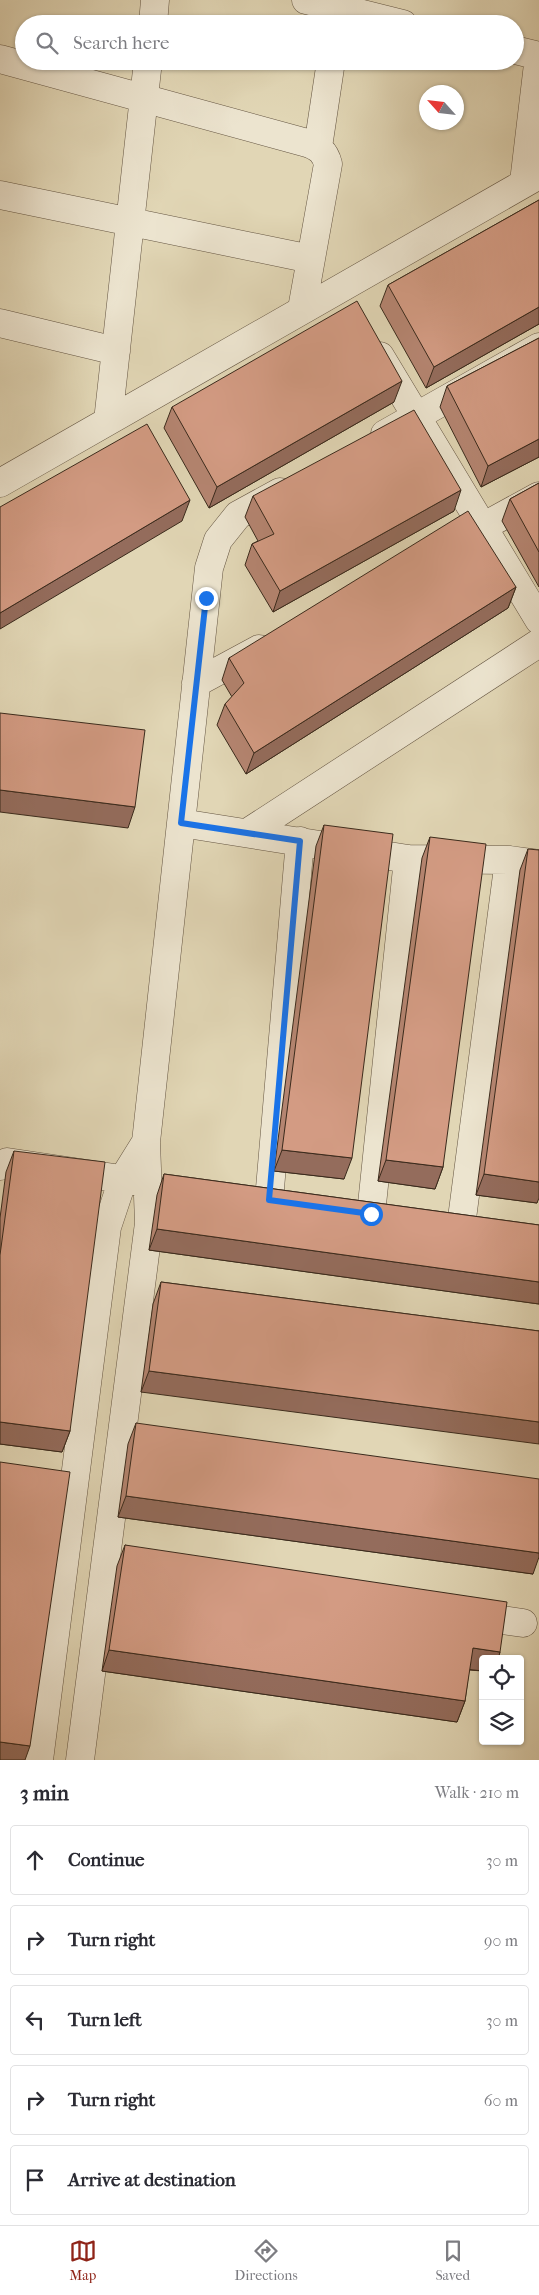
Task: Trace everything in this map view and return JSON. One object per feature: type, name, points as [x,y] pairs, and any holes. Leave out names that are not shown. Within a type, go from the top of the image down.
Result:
[{"type":"street","points":[[154,15],[156,0]]},
{"type":"street","points":[[306,0],[339,11],[359,15]]},
{"type":"street","points":[[0,483],[531,178],[539,56],[524,52]]},
{"type":"street","points":[[0,59],[15,63]]},
{"type":"street","points":[[41,70],[307,142],[318,147],[326,155],[328,164],[302,310]]},
{"type":"street","points":[[108,421],[147,70]]},
{"type":"street","points":[[318,147],[330,70]]},
{"type":"street","points":[[0,194],[311,259]]},
{"type":"street","points":[[0,323],[116,351]]},
{"type":"street","points":[[369,337],[415,417],[539,620]]},
{"type":"street","points":[[364,445],[539,347]]},
{"type":"street","points":[[39,1760],[107,1227],[135,1181],[146,1142],[209,568],[218,540],[238,515],[306,478]]},
{"type":"street","points":[[422,560],[539,496]]},
{"type":"street","points":[[196,683],[283,636]]},
{"type":"street","points":[[247,833],[539,643]]},
{"type":"street","points":[[181,823],[408,859],[509,860],[539,864]]},
{"type":"street","points":[[269,1200],[300,841]]},
{"type":"street","points":[[371,1214],[408,859]]},
{"type":"street","points":[[461,1226],[509,860]]},
{"type":"street","points":[[0,1166],[7,1162],[175,1186]]},
{"type":"street","points":[[80,1760],[149,1223],[135,1181]]},
{"type":"street","points":[[241,1196],[297,1204]]},
{"type":"street","points":[[343,1210],[398,1218]]},
{"type":"street","points":[[434,1223],[490,1230]]},
{"type":"street","points":[[139,1300],[169,1303]]},
{"type":"street","points":[[122,1431],[151,1435]]},
{"type":"street","points":[[46,1484],[74,1487]]},
{"type":"street","points":[[106,1562],[135,1566]]},
{"type":"street","points":[[445,1612],[523,1623]]},
{"type":"building","points":[[539,200],[539,307],[434,367],[388,285]]},
{"type":"building","points":[[357,301],[402,381],[217,487],[172,407]]},
{"type":"building","points":[[539,338],[539,439],[488,466],[447,386]]},
{"type":"building","points":[[414,410],[461,490],[280,591],[252,544],[274,534],[253,496]]},
{"type":"building","points":[[147,424],[190,500],[0,613],[0,507]]},
{"type":"building","points":[[539,483],[539,552],[510,499]]},
{"type":"building","points":[[468,511],[516,587],[254,753],[225,704],[244,683],[229,658]]},
{"type":"building","points":[[0,713],[145,730],[135,807],[0,790]]},
{"type":"building","points":[[324,825],[393,834],[352,1158],[282,1150]]},
{"type":"building","points":[[430,837],[486,844],[443,1167],[386,1160]]},
{"type":"building","points":[[528,849],[539,850],[539,1182],[484,1174]]},
{"type":"building","points":[[14,1151],[105,1162],[70,1431],[0,1422],[0,1255]]},
{"type":"building","points":[[164,1174],[539,1225],[539,1282],[157,1229]]},
{"type":"building","points":[[161,1282],[539,1331],[539,1422],[149,1371]]},
{"type":"building","points":[[136,1423],[539,1479],[539,1553],[126,1496]]},
{"type":"building","points":[[0,1462],[70,1472],[30,1746],[0,1742]]},
{"type":"building","points":[[125,1545],[507,1602],[500,1652],[473,1648],[465,1701],[109,1650]]},
{"type":"route","points":[[206,598],[181,823],[300,841],[269,1200],[371,1214]]}]
